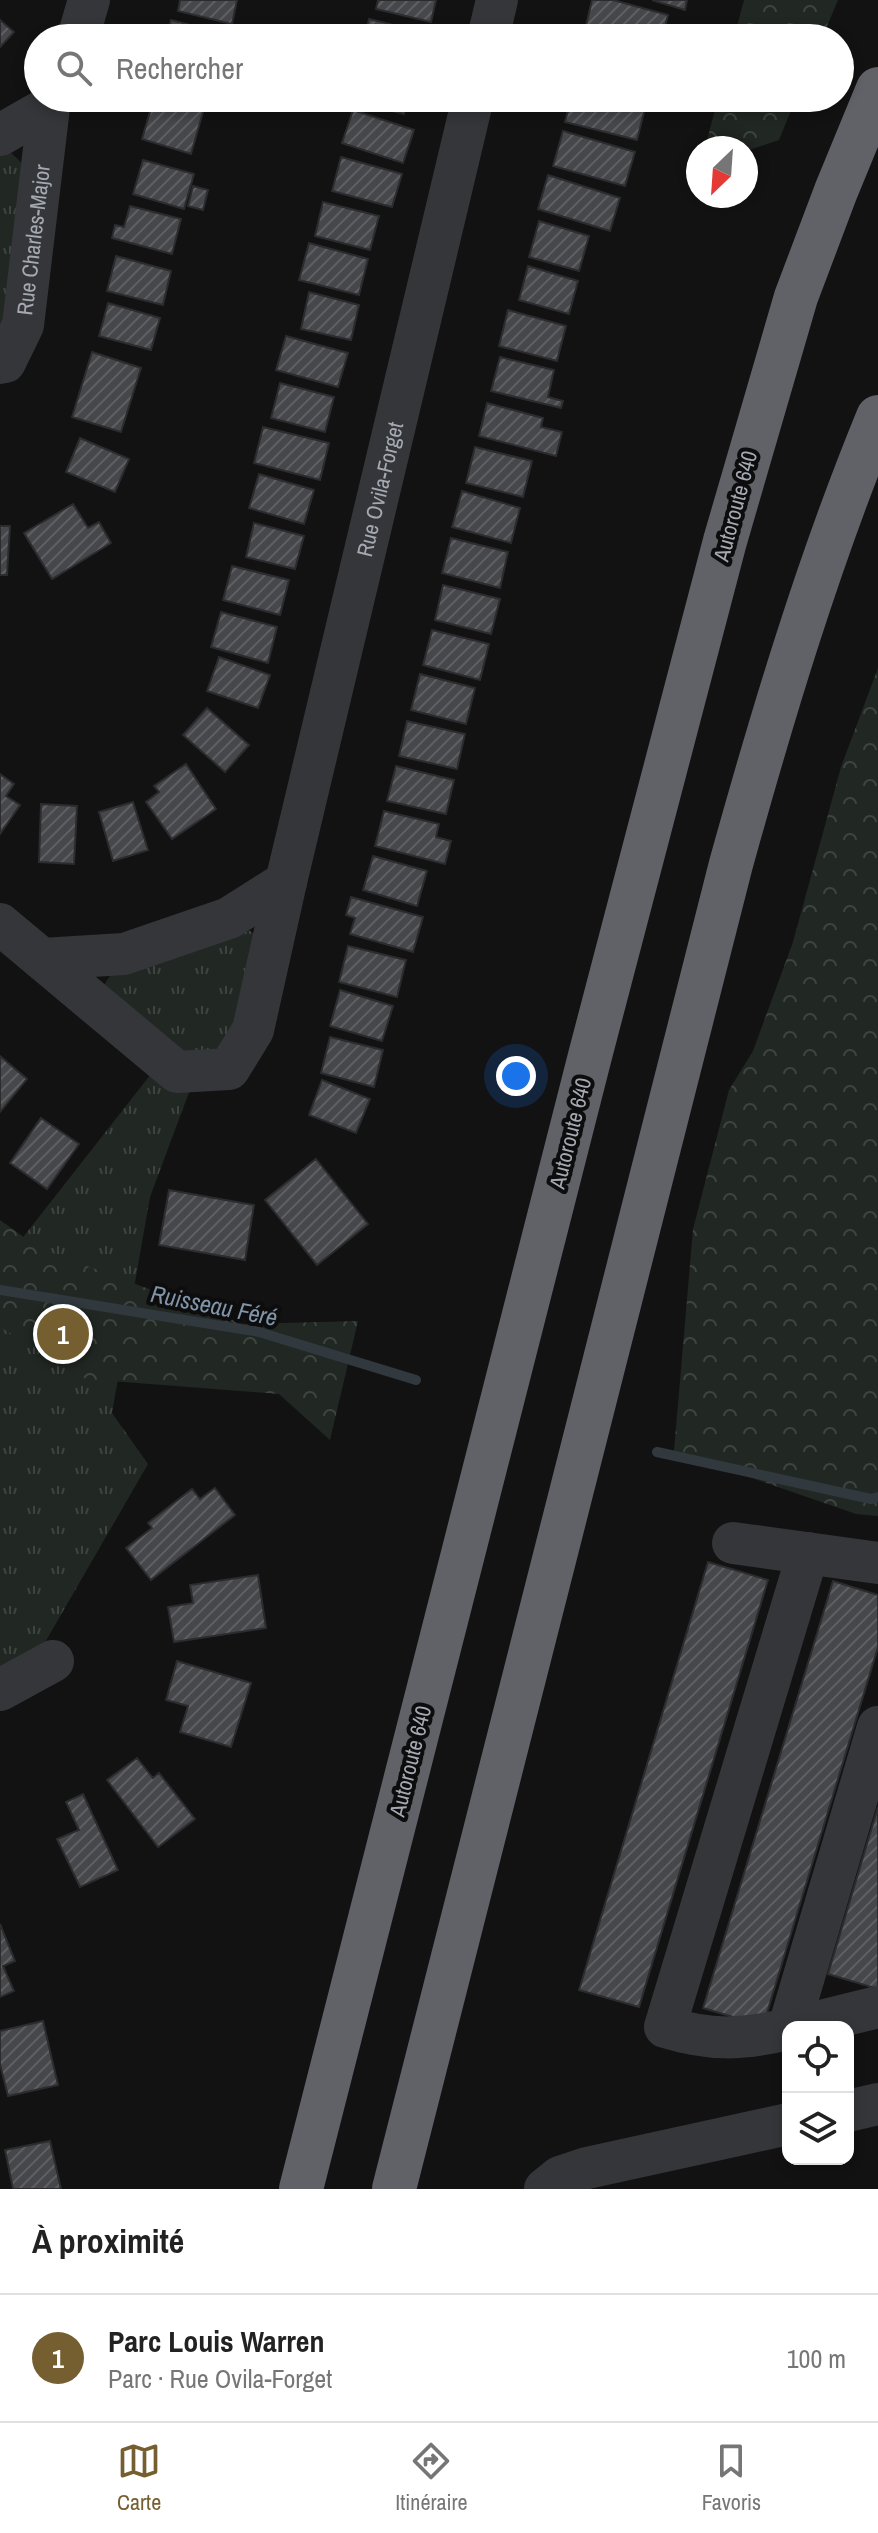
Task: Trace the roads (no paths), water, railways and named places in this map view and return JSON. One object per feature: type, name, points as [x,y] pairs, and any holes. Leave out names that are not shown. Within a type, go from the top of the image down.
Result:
[{"type":"highway","name":"Autoroute 640","points":[[301,2189],[591,1052],[729,527],[796,297],[878,89]]},
{"type":"highway","points":[[394,2189],[731,864],[822,564],[878,417]]},
{"type":"street","points":[[82,24],[89,0]]},
{"type":"street","points":[[491,24],[497,0]]},
{"type":"street","name":"Rue Charles-Major","points":[[0,135],[36,112]]},
{"type":"street","name":"Rue Charles-Major","points":[[0,363],[5,362],[23,325],[50,112]]},
{"type":"street","name":"Rue Ovila-Forget","points":[[0,924],[177,1072],[229,1069],[253,1030],[470,112]]},
{"type":"street","points":[[42,959],[124,954],[229,918],[286,882]]},
{"type":"street","points":[[733,1543],[878,1563]]},
{"type":"street","points":[[782,2030],[765,2035],[728,2038],[698,2037],[665,2027],[808,1553]]},
{"type":"street","points":[[0,1690],[53,1661]]},
{"type":"street","points":[[791,2021],[878,1727]]},
{"type":"street","points":[[821,2021],[878,2007]]},
{"type":"street","points":[[854,2110],[878,2104]]},
{"type":"street","points":[[545,2189],[560,2177],[587,2168],[782,2125]]},
{"type":"waterway","name":"Ruisseau Féré","points":[[0,1290],[259,1332],[416,1380]]},
{"type":"waterway","name":"Ruisseau Féré","points":[[657,1452],[871,1499],[878,1497]]},
{"type":"place","name":"Parc Louis Warren","points":[[63,1334]]}]
